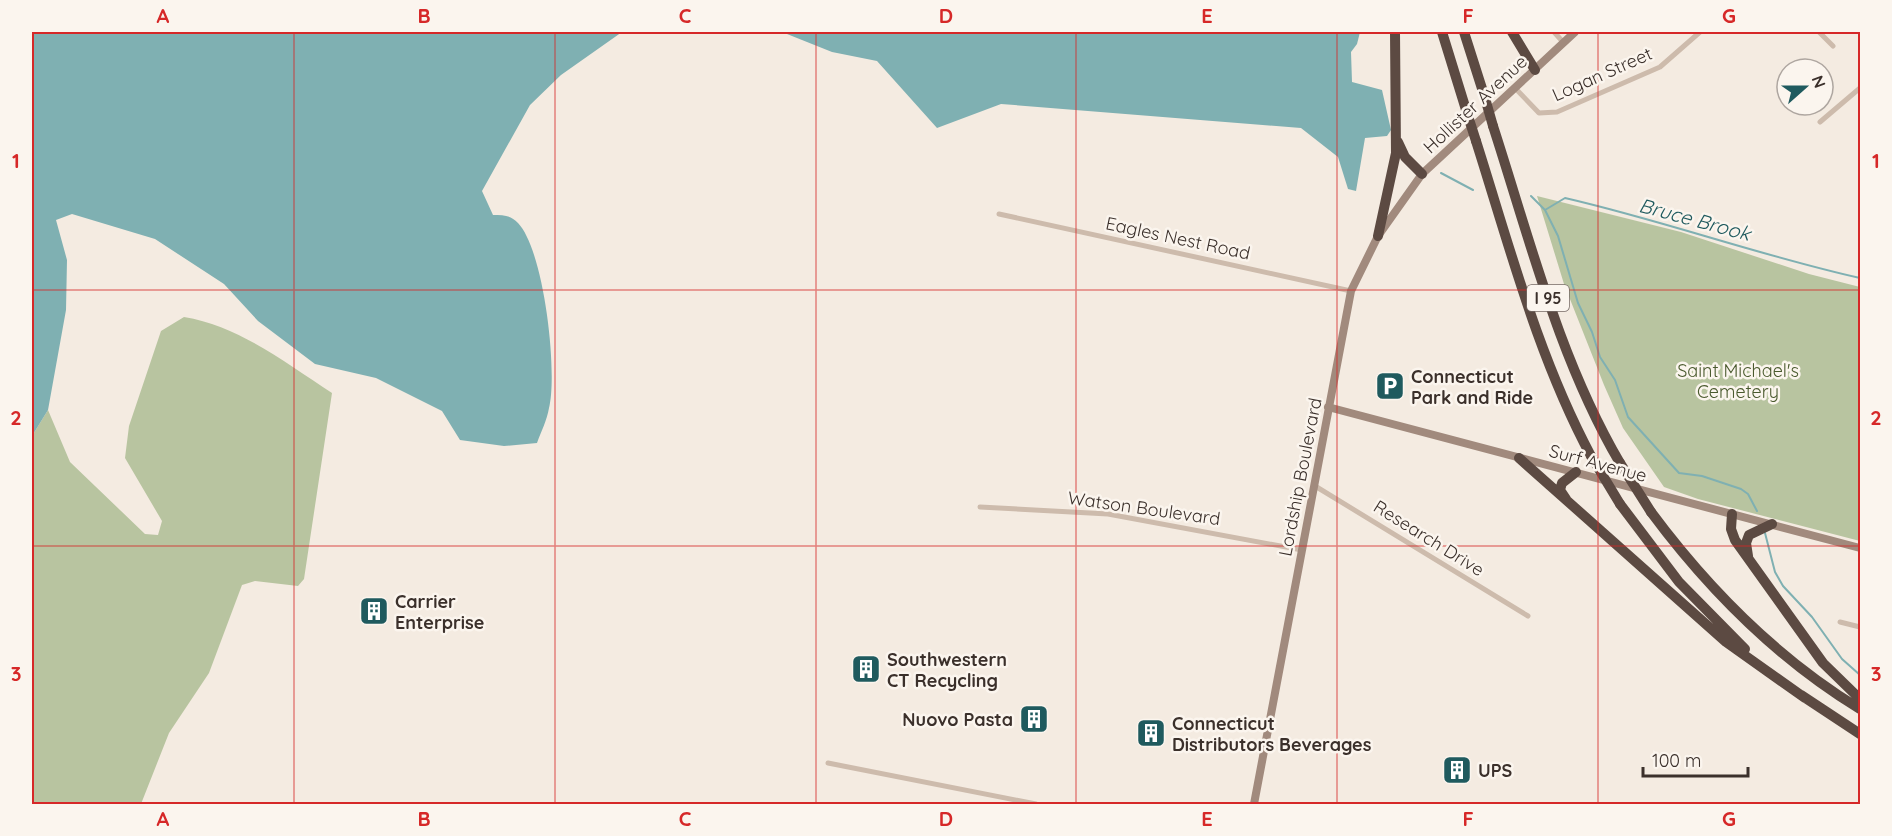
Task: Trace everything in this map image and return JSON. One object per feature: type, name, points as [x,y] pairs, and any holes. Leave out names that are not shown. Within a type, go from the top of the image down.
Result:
[{"type":"highway","points":[[1378,236],[1393,179],[1396,136],[1395,32]]},
{"type":"highway","name":"I 95","points":[[1442,32],[1541,346],[1567,408],[1591,456],[1620,504],[1663,563],[1695,600],[1747,651],[1805,698],[1860,734]]},
{"type":"highway","name":"I 95","points":[[1464,32],[1561,338],[1587,402],[1620,463],[1652,512],[1699,572],[1754,629],[1814,678],[1860,709]]},
{"type":"highway","points":[[1512,32],[1535,70]]},
{"type":"highway","points":[[1396,136],[1402,153],[1422,174]]},
{"type":"highway","points":[[1519,458],[1726,642],[1805,698]]},
{"type":"highway","points":[[1567,501],[1560,489],[1562,483],[1576,472]]},
{"type":"highway","points":[[1732,514],[1733,536],[1823,663],[1860,699]]},
{"type":"highway","points":[[1749,559],[1746,543],[1749,535],[1772,524]]},
{"type":"main road","name":"Hollister Avenue","points":[[1422,174],[1575,32]]},
{"type":"main road","name":"Lordship Boulevard","points":[[1254,804],[1350,291],[1378,236],[1422,174]]},
{"type":"main road","name":"Surf Avenue","points":[[1328,407],[1860,548]]},
{"type":"street","points":[[1554,32],[1563,42]]},
{"type":"street","name":"Logan Street","points":[[1515,88],[1539,113],[1557,112],[1660,67],[1700,32]]},
{"type":"street","points":[[1820,32],[1833,46]]},
{"type":"street","points":[[1821,122],[1860,88]]},
{"type":"street","name":"Eagles Nest Road","points":[[999,214],[1350,291]]},
{"type":"street","name":"Research Drive","points":[[1315,486],[1528,616]]},
{"type":"street","name":"Watson Boulevard","points":[[980,507],[1108,514],[1302,550]]},
{"type":"street","points":[[1840,622],[1860,627]]},
{"type":"street","points":[[828,764],[1036,804]]},
{"type":"green space","name":"Saint Michael's Cemetery","points":[[1537,196],[1681,232],[1809,274],[1860,287],[1860,541],[1698,499],[1664,487],[1623,428],[1604,385],[1564,284]]},
{"type":"green space","points":[[184,317],[224,328],[243,337],[332,393],[304,579],[298,586],[255,581],[242,585],[209,673],[169,733],[141,804],[32,804],[32,436],[48,410],[70,462],[145,534],[158,535],[162,521],[125,458],[129,426],[161,331]]},
{"type":"water","points":[[32,32],[622,32],[561,75],[530,105],[482,191],[493,215],[510,217],[518,223],[527,237],[542,284],[552,368],[549,408],[537,443],[504,446],[460,440],[442,411],[376,378],[315,364],[258,321],[224,284],[155,239],[72,214],[56,220],[67,260],[66,310],[48,410],[32,436]]},
{"type":"water","points":[[782,32],[1360,32],[1357,44],[1351,52],[1352,82],[1382,90],[1391,130],[1387,136],[1365,138],[1356,191],[1348,189],[1338,157],[1301,128],[1001,104],[937,128],[877,61],[832,52]]},
{"type":"waterway","name":"Bruce Brook","points":[[1441,173],[1473,190]]},
{"type":"waterway","name":"Bruce Brook","points":[[1531,196],[1545,210],[1565,198],[1860,278]]},
{"type":"waterway","points":[[1545,210],[1558,236],[1578,303],[1592,332],[1600,357],[1615,380],[1628,417],[1679,473],[1702,476],[1741,489],[1748,494],[1757,511]]},
{"type":"waterway","points":[[1765,533],[1775,572],[1783,586],[1812,617],[1842,659],[1860,675]]},
{"type":"place","name":"Connecticut Park and Ride","points":[[1390,386]]},
{"type":"place","name":"Carrier Enterprise","points":[[374,611]]},
{"type":"place","name":"Southwestern CT Recycling","points":[[866,669]]},
{"type":"place","name":"Nuovo Pasta","points":[[1034,719]]},
{"type":"place","name":"Connecticut Distributors Beverages","points":[[1151,733]]},
{"type":"place","name":"UPS","points":[[1457,770]]}]
